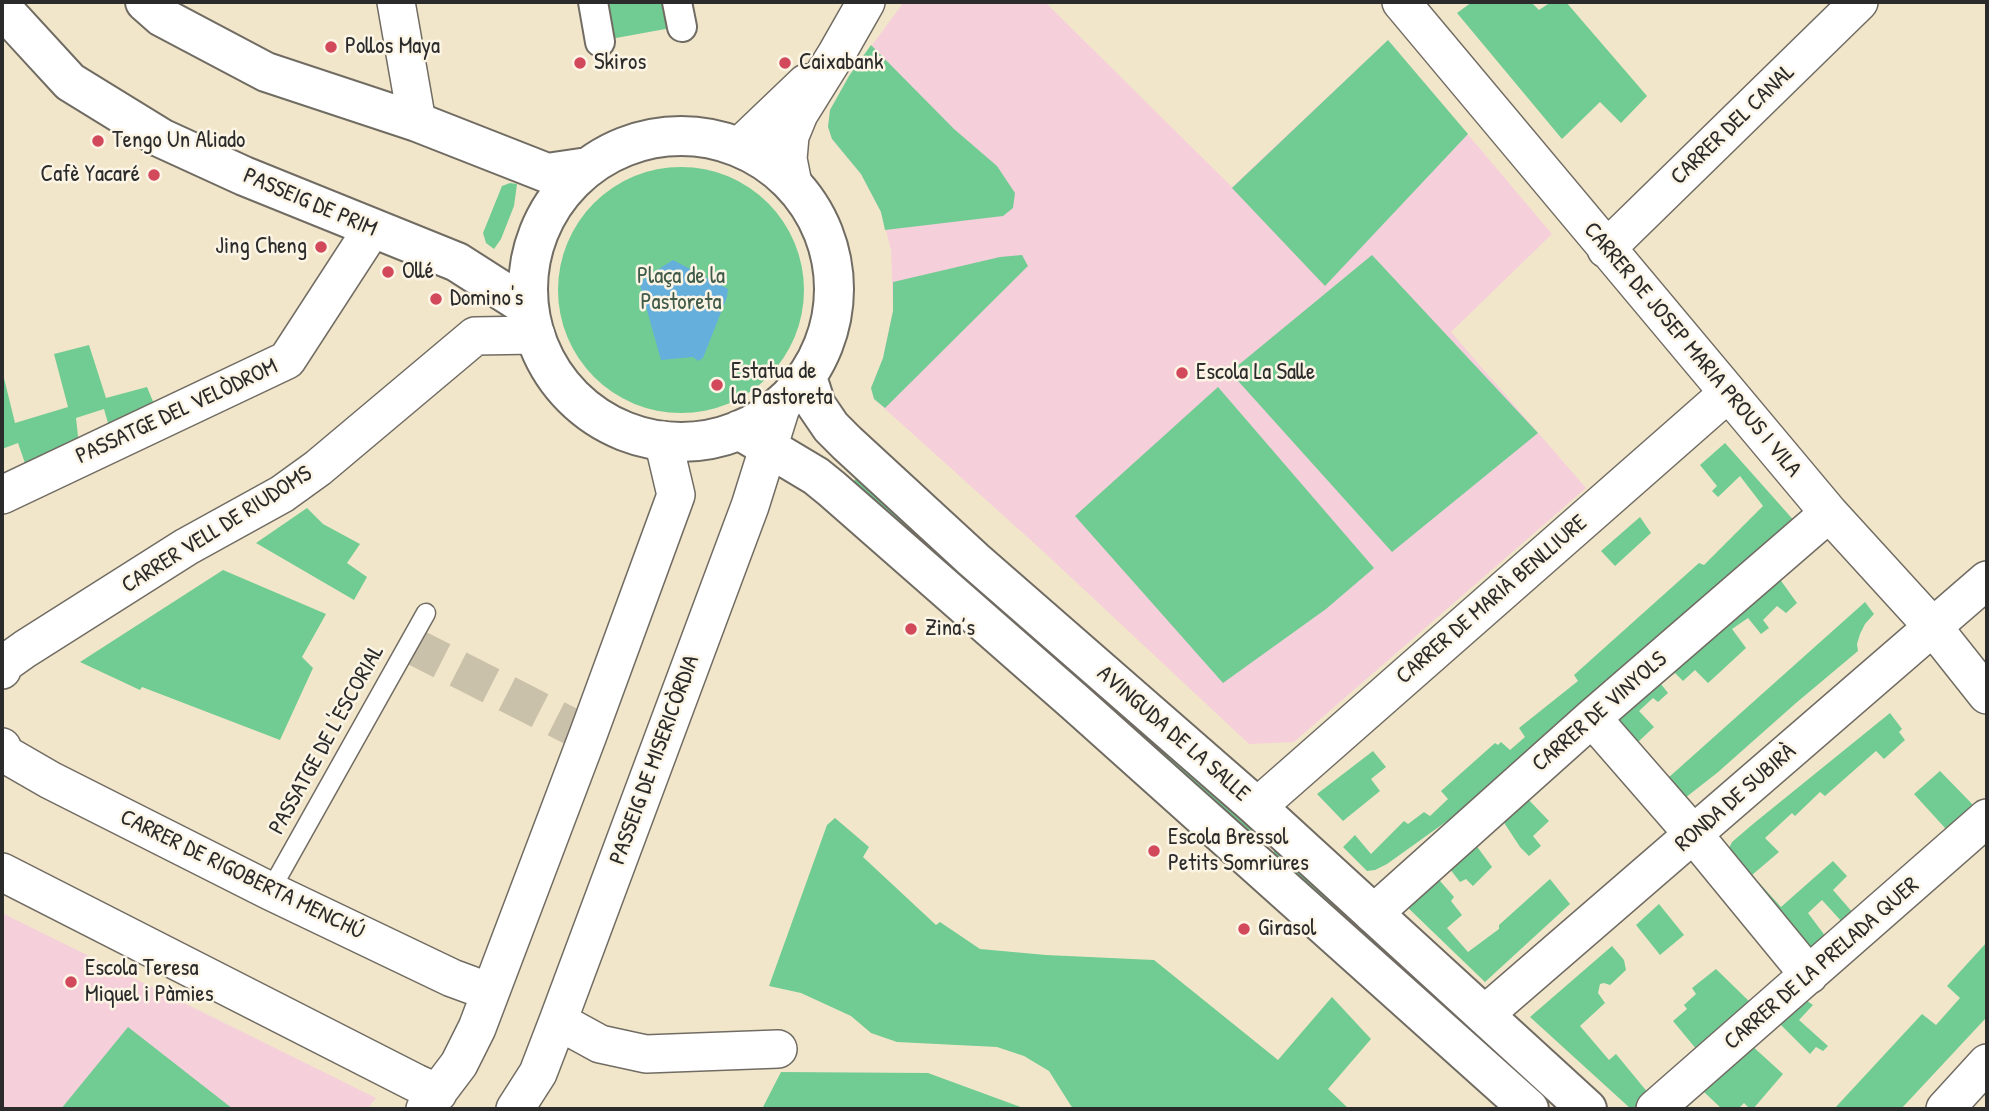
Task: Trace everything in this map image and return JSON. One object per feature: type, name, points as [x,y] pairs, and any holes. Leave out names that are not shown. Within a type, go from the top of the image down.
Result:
[{"type":"street","points":[[145,2],[162,17],[266,72],[417,122],[547,173],[588,167]]},
{"type":"street","points":[[396,2],[417,122]]},
{"type":"street","points":[[593,2],[600,42]]},
{"type":"street","name":"CARRER DE JOSEP MARIA PROUS I VILA","points":[[1401,2],[1829,513],[1933,627],[1987,695]]},
{"type":"street","name":"CARRER DEL CANAL","points":[[1606,248],[1859,2]]},
{"type":"street","points":[[793,184],[788,159],[790,136],[799,114],[864,3]]},
{"type":"street","name":"PASSEIG DE PRIM","points":[[2,8],[70,82],[161,138],[244,176],[457,262],[533,322]]},
{"type":"street","points":[[739,147],[837,53]]},
{"type":"street","points":[[677,135],[709,138],[739,147],[768,162],[793,184],[807,200],[826,237],[835,278],[835,299],[826,340],[818,359],[794,390],[767,416],[754,438],[687,442],[638,435],[616,427],[595,415],[576,399],[559,382],[546,361],[533,322],[528,276],[532,247],[547,216],[565,189],[588,167],[615,151],[645,140],[677,135]]},
{"type":"street","name":"PASSATGE DEL VELÒDROM","points":[[2,495],[287,360],[372,229]]},
{"type":"street","name":"CARRER VELL DE RIUDOMS","points":[[2,670],[4,664],[37,641],[186,547],[282,494],[318,468],[475,336],[533,322]]},
{"type":"street","name":"AVINGUDA DE LA SALLE","points":[[794,390],[816,405],[831,427],[847,443],[974,560],[1256,807],[1587,1109]]},
{"type":"street","name":"CARRER DE MARIÀ BENLLIURE","points":[[1256,807],[1728,393]]},
{"type":"street","name":"AVINGUDA DE LA SALLE","points":[[754,438],[816,476],[832,489],[1087,713],[1529,1109]]},
{"type":"street","name":"PASSEIG DE MISERICÒRDIA","points":[[515,1109],[537,1073],[558,1021],[745,519],[754,438]]},
{"type":"street","points":[[2,872],[398,1074],[431,1101],[459,1063],[477,1028],[676,495],[663,440]]},
{"type":"street","name":"CARRER DE VINYOLS","points":[[1373,914],[1592,718],[1829,513]]},
{"type":"street","name":"RONDA DE SUBIRÀ","points":[[1484,1015],[1987,580]]},
{"type":"street","points":[[1592,718],[1810,975]]},
{"type":"street","name":"CARRER DE RIGOBERTA MENCHÚ","points":[[2,747],[5,754],[50,780],[270,891],[452,978],[490,992]]},
{"type":"street","name":"CARRER DE LA PRELADA QUER","points":[[1656,1109],[1987,818]]},
{"type":"street","points":[[558,1021],[600,1044],[646,1054],[778,1049]]},
{"type":"street","points":[[1945,1109],[1987,1063]]},
{"type":"lane","name":"PASSATGE DE L'ESCORIAL","points":[[270,891],[426,614]]},
{"type":"shaded area","name":"Escola La Salle","points":[[904,2],[1045,2],[1232,187],[1388,40],[1552,234],[1451,332],[1586,488],[1294,742],[1249,744],[1046,554],[874,399],[871,388],[883,358],[893,311],[891,250],[881,212],[861,174],[832,139],[828,127],[830,110],[849,76]]},
{"type":"shaded area","name":"Escola Teresa Miquel i Pàmies","points":[[2,913],[376,1098],[367,1109],[2,1109]]},
{"type":"green space","points":[[599,2],[666,2],[671,28],[605,40]]},
{"type":"green space","points":[[1472,2],[1531,2],[1539,10],[1551,2],[1566,2],[1647,96],[1621,123],[1600,102],[1562,139],[1457,13]]},
{"type":"green space","points":[[1388,40],[1468,134],[1325,286],[1232,188]]},
{"type":"green space","points":[[871,45],[954,129],[997,166],[1015,193],[1013,208],[1003,216],[885,230],[881,212],[861,174],[832,139],[828,127],[830,110]]},
{"type":"green space","name":"Plaça de la Pastoreta","points":[[693,167],[717,172],[739,181],[768,203],[784,221],[795,243],[802,266],[802,314],[795,337],[784,359],[768,377],[750,393],[717,408],[693,413],[669,413],[645,408],[612,393],[578,359],[560,314],[558,278],[563,254],[578,221],[612,187],[657,169]]},
{"type":"green space","points":[[517,184],[514,206],[501,239],[494,249],[486,243],[483,233],[502,186]]},
{"type":"green space","points":[[1022,255],[1028,266],[885,408],[874,399],[871,388],[883,358],[893,311],[893,282],[1000,257]]},
{"type":"green space","points":[[1372,255],[1538,433],[1392,552],[1230,372]]},
{"type":"green space","points":[[89,345],[106,398],[147,387],[157,411],[110,430],[104,409],[76,418],[79,445],[27,469],[18,443],[2,449],[2,370],[15,423],[68,407],[54,354]]},
{"type":"green space","points":[[1218,387],[1374,568],[1326,609],[1223,683],[1075,516]]},
{"type":"green space","points":[[1725,443],[1797,524],[1489,791],[1387,864],[1367,871],[1343,847],[1355,835],[1371,854],[1404,821],[1408,824],[1424,812],[1430,816],[1448,799],[1441,791],[1495,743],[1498,745],[1501,742],[1510,750],[1525,737],[1519,728],[1578,681],[1574,675],[1699,563],[1704,565],[1763,506],[1740,476],[1718,497],[1712,491],[1717,486],[1700,465]]},
{"type":"green space","points":[[861,473],[1260,834],[1252,842],[854,481]]},
{"type":"green space","points":[[307,508],[323,524],[360,544],[347,563],[367,577],[354,600],[256,543]]},
{"type":"green space","points":[[1640,517],[1651,533],[1615,566],[1601,551]]},
{"type":"green space","points":[[223,570],[326,614],[302,657],[313,668],[280,740],[142,687],[140,690],[80,662]]},
{"type":"green space","points":[[1779,578],[1797,603],[1786,613],[1777,606],[1763,620],[1769,628],[1761,634],[1748,618],[1732,629],[1746,648],[1708,683],[1695,670],[1683,681],[1675,673],[1661,684],[1668,693],[1658,702],[1653,698],[1639,711],[1654,727],[1637,743],[1668,778],[1865,602],[1874,614],[1860,634],[1858,651],[1685,798],[1616,720]]},
{"type":"green space","points":[[1890,713],[1902,729],[1899,732],[1905,740],[1884,759],[1876,751],[1825,796],[1820,792],[1795,816],[1792,813],[1765,838],[1779,852],[1752,875],[1781,907],[1833,861],[1847,876],[1833,890],[1854,914],[1843,923],[1822,900],[1808,913],[1826,937],[1814,947],[1808,948],[1728,855],[1729,848],[1732,842],[1753,824]]},
{"type":"green space","points":[[1373,751],[1386,767],[1371,779],[1380,791],[1343,821],[1317,794]]},
{"type":"green space","points":[[1940,771],[1977,809],[1948,837],[1945,828],[1914,794]]},
{"type":"green space","points":[[1526,797],[1549,821],[1533,836],[1541,846],[1529,856],[1501,818]]},
{"type":"green space","points":[[835,818],[869,847],[863,857],[936,925],[940,922],[980,949],[1154,960],[1278,1060],[1332,997],[1371,1039],[1328,1089],[1349,1109],[1073,1109],[1049,1071],[1024,1056],[997,1047],[897,1042],[871,1033],[851,1016],[801,993],[769,986],[827,825]]},
{"type":"green space","points":[[1473,841],[1492,867],[1473,886],[1466,879],[1460,882],[1446,864]]},
{"type":"green space","points":[[1276,849],[1446,1003],[1439,1010],[1269,857]]},
{"type":"green space","points":[[1434,874],[1454,897],[1451,901],[1462,915],[1447,928],[1468,952],[1499,929],[1499,925],[1550,879],[1570,904],[1485,982],[1404,904]]},
{"type":"green space","points":[[1659,904],[1684,935],[1660,955],[1636,925]]},
{"type":"green space","points":[[1987,942],[1985,1019],[1901,1109],[1834,1109],[1922,1014],[1936,1025],[1960,998],[1947,986]]},
{"type":"green space","points":[[1612,946],[1624,960],[1626,970],[1610,985],[1600,984],[1598,993],[1605,1003],[1580,1026],[1609,1060],[1616,1054],[1649,1094],[1634,1109],[1530,1017]]},
{"type":"green space","points":[[1716,969],[1753,1005],[1697,1050],[1673,1021],[1687,1009],[1684,1005],[1696,994],[1692,988]]},
{"type":"green space","points":[[1803,998],[1813,1005],[1799,1020],[1828,1046],[1823,1051],[1816,1047],[1810,1054],[1777,1021]]},
{"type":"green space","points":[[128,1027],[233,1109],[61,1109]]},
{"type":"green space","points":[[1750,1044],[1783,1074],[1753,1109],[1744,1103],[1738,1109],[1722,1109],[1704,1092],[1686,1108],[1682,1104]]},
{"type":"green space","points":[[781,1072],[928,1073],[1026,1109],[762,1109]]},
{"type":"water","points":[[673,260],[728,289],[703,358],[698,361],[693,357],[661,360],[641,289],[640,283],[645,278]]},
{"type":"tunnel","points":[[409,644],[588,735]]},
{"type":"place","name":"Pollos Maya","points":[[331,47]]},
{"type":"place","name":"Skiros","points":[[580,63]]},
{"type":"place","name":"Caixabank","points":[[785,63]]},
{"type":"place","name":"Tengo Un Aliado","points":[[98,141]]},
{"type":"place","name":"Cafè Yacaré","points":[[154,175]]},
{"type":"place","name":"Jing Cheng","points":[[321,247]]},
{"type":"place","name":"Ollé","points":[[388,272]]},
{"type":"place","name":"Domino's","points":[[436,299]]},
{"type":"place","name":"Escola La Salle","points":[[1182,373]]},
{"type":"place","name":"Estatua de la Pastoreta","points":[[717,385]]},
{"type":"place","name":"Zina’s","points":[[911,629]]},
{"type":"place","name":"Escola Bressol Petits Somriures","points":[[1154,851]]},
{"type":"place","name":"Girasol","points":[[1244,929]]},
{"type":"place","name":"Escola Teresa Miquel i Pàmies","points":[[71,982]]}]
